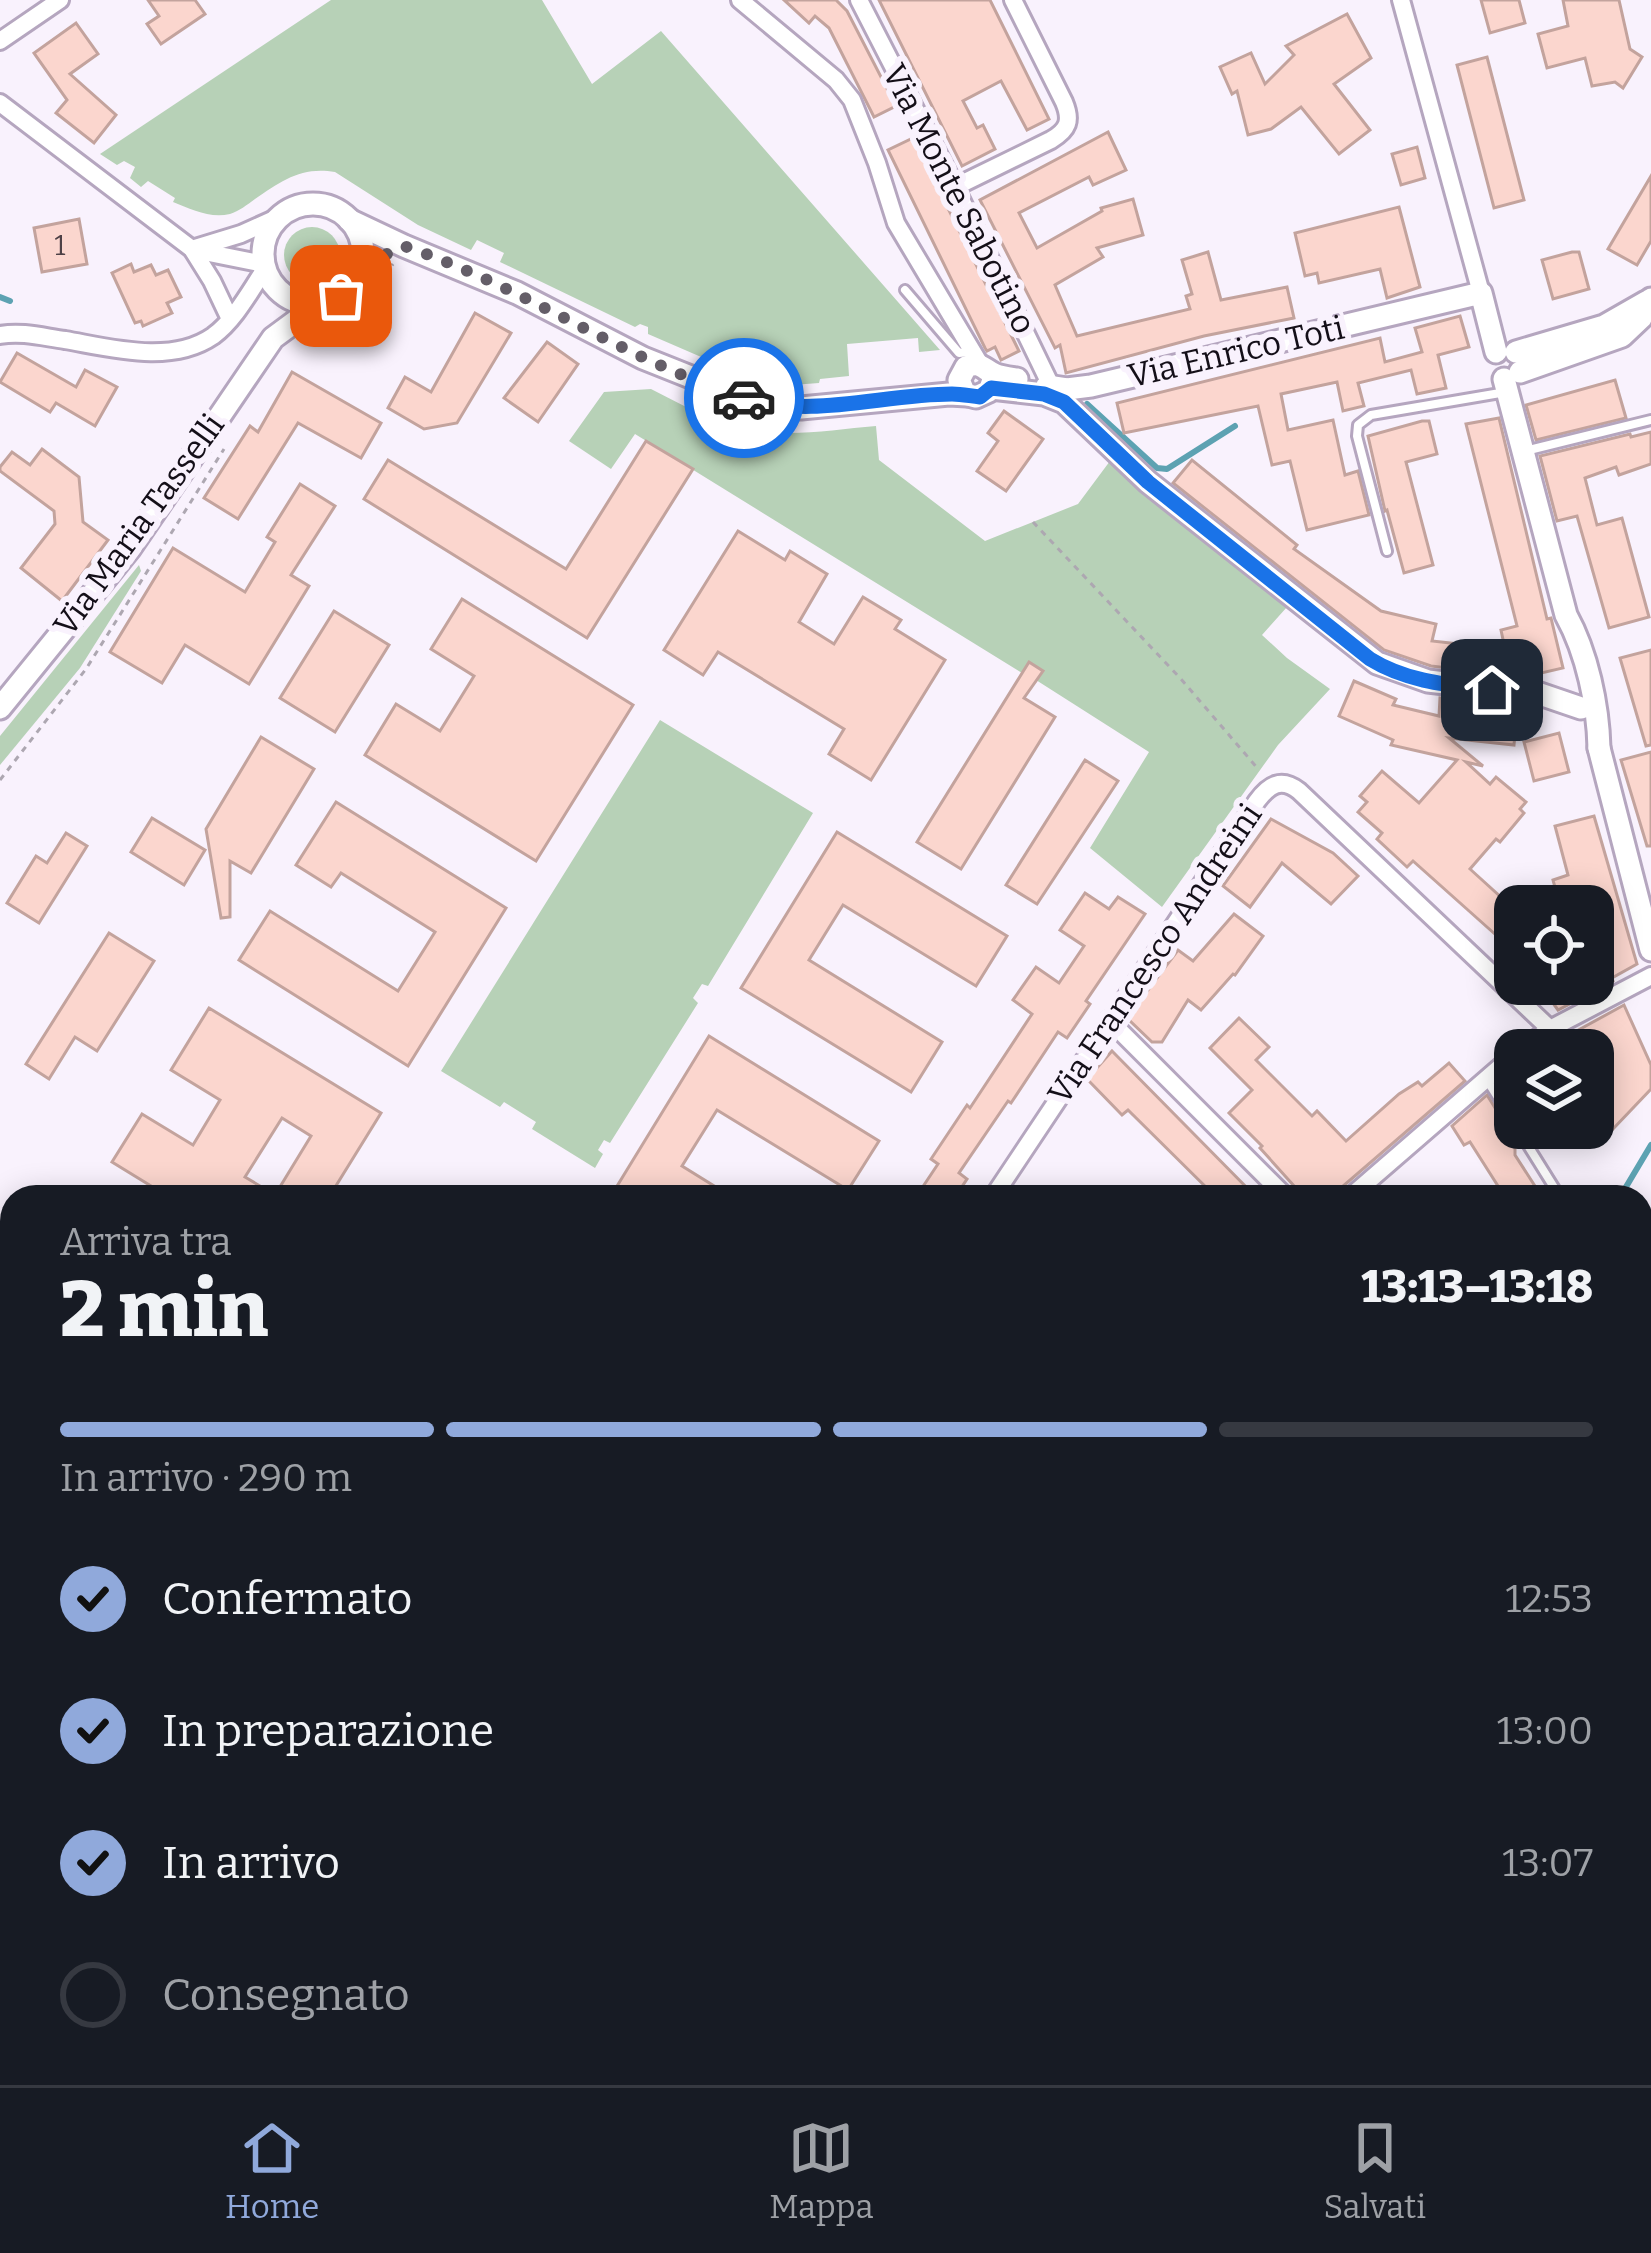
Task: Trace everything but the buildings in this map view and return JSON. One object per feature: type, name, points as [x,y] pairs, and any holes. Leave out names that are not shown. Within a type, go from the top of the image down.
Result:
[{"type":"main road","points":[[350,220],[362,242],[362,266],[346,292],[321,314],[278,290],[265,267],[265,240],[281,215],[316,204],[517,292],[643,358],[774,406],[801,408],[959,392],[980,397],[980,368],[1044,394],[1054,393],[1148,482],[1377,663],[1428,681],[1540,694],[1581,709]]},
{"type":"main road","points":[[362,266],[404,246]]},
{"type":"main road","name":"Via Maria Tasselli","points":[[0,708],[130,548],[273,338],[278,290]]},
{"type":"main road","points":[[1480,293],[1509,369],[1523,452],[1566,616],[1576,633],[1598,720],[1599,748],[1651,950]]},
{"type":"main road","name":"Via Enrico Toti","points":[[1054,393],[1480,293]]},
{"type":"main road","points":[[1509,369],[1651,299]]},
{"type":"main road","name":"Via Maria Tasselli","points":[[273,338],[321,314]]},
{"type":"main road","points":[[1566,616],[1563,637],[1585,722],[1599,748]]},
{"type":"street","points":[[0,41],[60,0]]},
{"type":"street","points":[[740,0],[844,90],[877,164],[896,223],[980,368]]},
{"type":"street","name":"Via Monte Sabotino","points":[[859,0],[1054,393]]},
{"type":"street","points":[[955,187],[1057,136],[1068,124],[1064,102],[1012,0]]},
{"type":"street","points":[[1401,0],[1480,293]]},
{"type":"street","points":[[0,103],[192,249],[230,319]]},
{"type":"street","points":[[192,249],[281,215]]},
{"type":"street","points":[[0,335],[32,334],[153,352],[200,343],[230,319],[265,267],[192,249]]},
{"type":"street","name":"Via Francesco Andreini","points":[[1001,1185],[1257,801],[1279,782],[1292,785],[1550,1029]]},
{"type":"street","points":[[1550,1029],[1651,976]]},
{"type":"street","points":[[1109,1020],[1274,1185]]},
{"type":"street","points":[[1365,1185],[1494,1072]]},
{"type":"lane","points":[[905,290],[959,352],[980,368]]},
{"type":"lane","points":[[1387,551],[1357,436],[1358,424],[1371,415],[1509,369]]},
{"type":"lane","points":[[1523,452],[1651,420]]},
{"type":"lane","points":[[1486,1078],[1494,1091]]},
{"type":"lane","points":[[1530,1149],[1553,1185]]},
{"type":"path","points":[[321,314],[359,308],[404,246]]},
{"type":"path","points":[[0,780],[86,669],[223,452]]},
{"type":"path","points":[[1033,522],[1181,679],[1271,786]]},
{"type":"green space","points":[[331,0],[542,0],[592,84],[661,31],[940,350],[919,352],[918,338],[847,344],[849,376],[792,385],[752,379],[500,262],[504,253],[477,240],[471,250],[418,225],[335,172],[292,176],[237,211],[215,215],[173,202],[175,198],[148,181],[141,187],[130,178],[135,167],[124,161],[117,165],[100,154]]},
{"type":"green space","points":[[312,227],[332,235],[340,255],[332,275],[312,283],[292,275],[284,255],[292,235]]},
{"type":"green space","points":[[651,389],[710,418],[749,430],[803,433],[876,426],[879,460],[985,541],[1078,504],[1110,461],[1287,607],[1262,635],[1330,689],[1278,745],[1162,907],[1090,848],[1149,752],[1036,680],[1042,671],[1030,662],[1022,673],[635,434],[611,469],[569,441],[604,392]]},
{"type":"green space","points":[[139,565],[141,571],[80,668],[0,765],[0,736]]},
{"type":"green space","points":[[660,720],[813,813],[708,986],[702,984],[693,998],[698,1003],[610,1143],[604,1140],[595,1168],[532,1129],[536,1122],[504,1102],[500,1107],[441,1071]]},
{"type":"waterway","points":[[0,297],[10,301]]},
{"type":"waterway","points":[[1087,404],[1157,468],[1167,469],[1235,426]]},
{"type":"waterway","points":[[1627,1185],[1651,1145]]},
{"type":"way so far","points":[[341,296],[362,266],[404,246],[517,292],[643,358],[744,398]]},
{"type":"route","points":[[744,398],[801,408],[949,394],[980,397],[991,388],[1051,396],[1086,420],[1148,482],[1370,659],[1410,677],[1492,690]]}]
